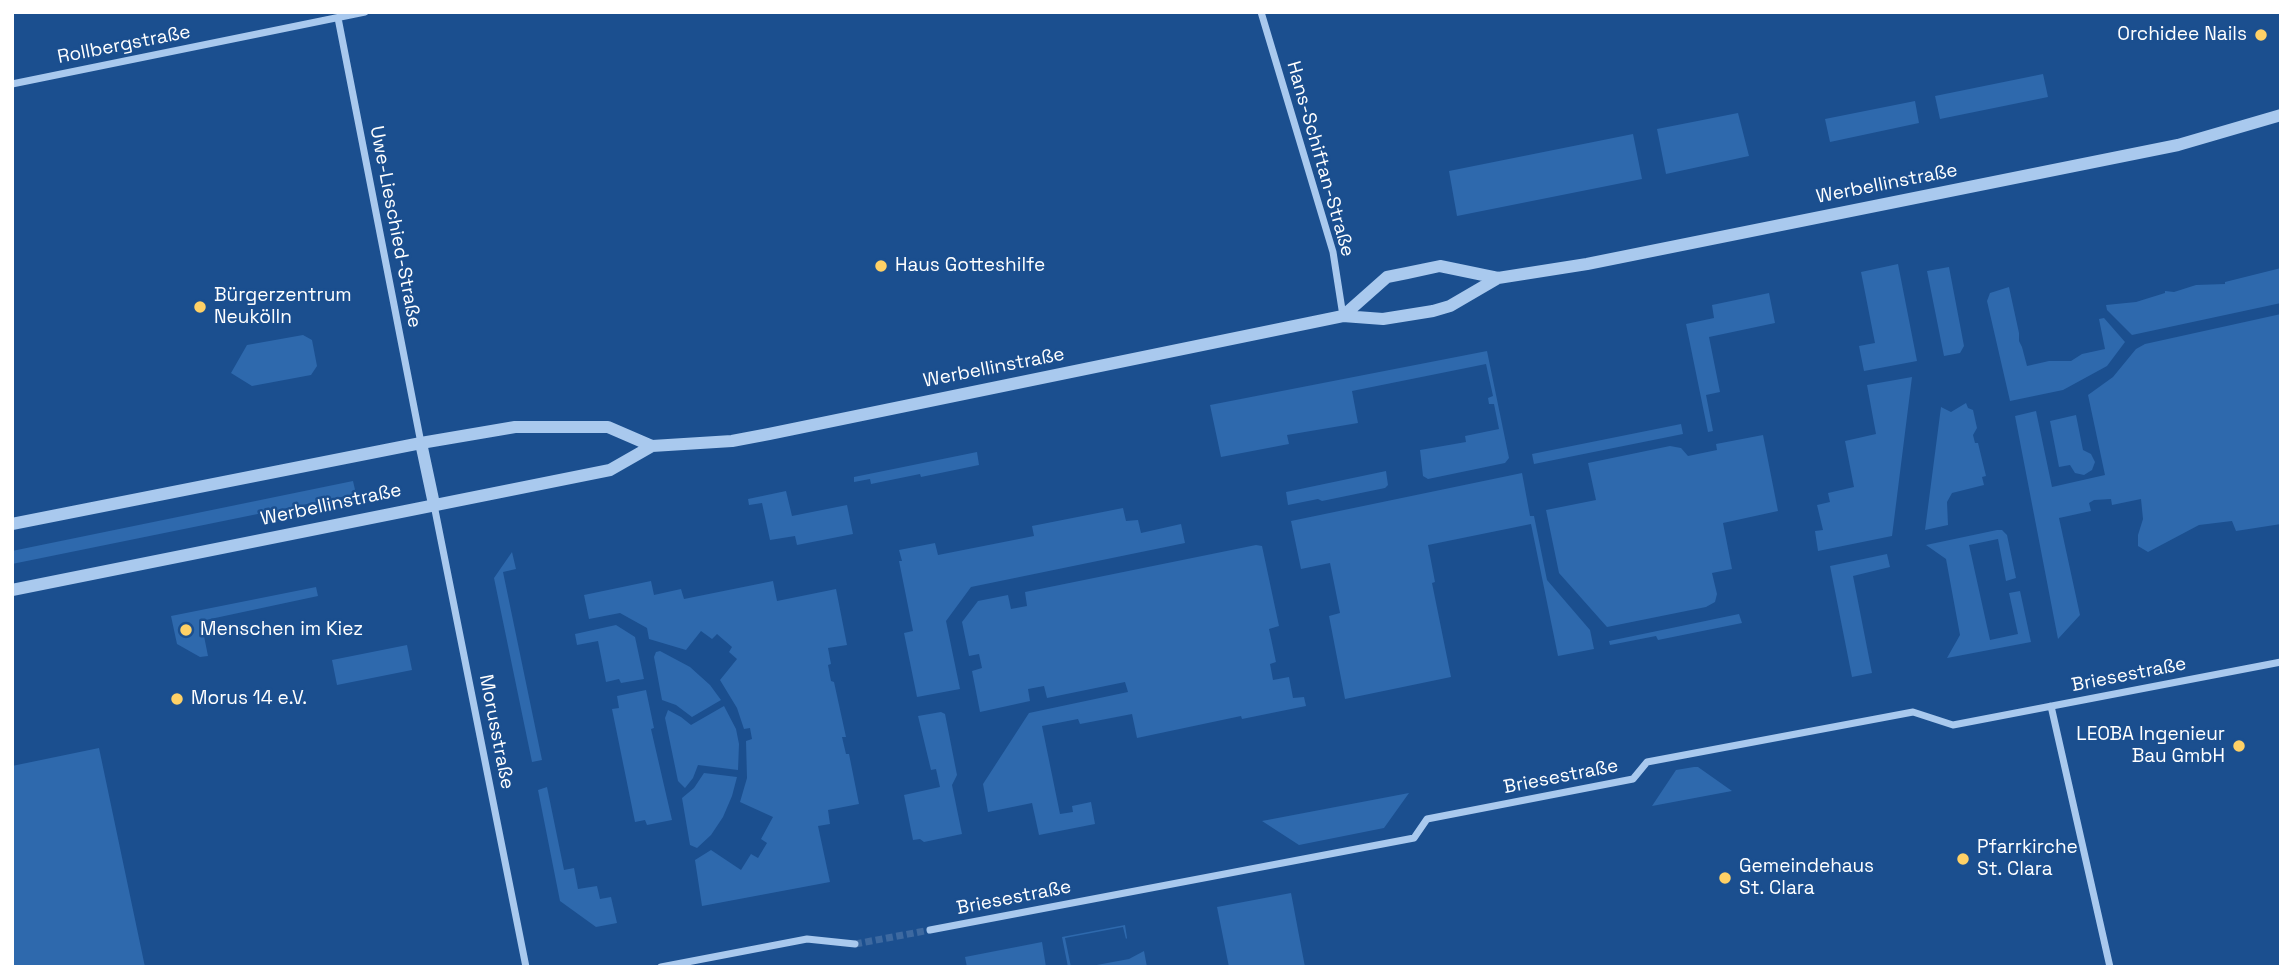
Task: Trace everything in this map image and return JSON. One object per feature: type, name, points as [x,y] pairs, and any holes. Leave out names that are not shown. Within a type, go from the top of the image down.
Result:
[{"type":"street","name":"Rollbergstraße","points":[[12,84],[365,12]]},
{"type":"street","name":"Hans-Schiftan-Straße","points":[[1261,12],[1333,253],[1343,316]]},
{"type":"street","name":"Uwe-Lieschied-Straße","points":[[338,18],[421,443]]},
{"type":"street","name":"Werbellinstraße","points":[[1343,316],[1387,277],[1440,266],[1498,278],[1587,264],[2178,145],[2281,115]]},
{"type":"street","name":"Werbellinstraße","points":[[12,590],[610,470],[652,446],[732,441],[1343,316],[1383,319],[1433,311],[1450,306],[1498,278]]},
{"type":"street","name":"Werbellinstraße","points":[[12,524],[515,426],[608,426],[652,446]]},
{"type":"street","points":[[421,443],[434,504]]},
{"type":"street","name":"Morusstraße","points":[[434,504],[526,967]]},
{"type":"street","name":"Briesestraße","points":[[930,930],[1414,838],[1427,819],[1633,779],[1647,762],[1913,712],[1953,725],[2281,662]]},
{"type":"street","points":[[2051,706],[2110,967]]},
{"type":"street","points":[[661,967],[807,939],[855,944]]},
{"type":"shaded area","points":[[2043,74],[2048,97],[1940,119],[1935,96]]},
{"type":"shaded area","points":[[1915,101],[1919,123],[1830,142],[1825,119]]},
{"type":"shaded area","points":[[1738,113],[1749,156],[1666,174],[1657,129]]},
{"type":"shaded area","points":[[1633,134],[1642,179],[1457,216],[1449,171]]},
{"type":"shaded area","points":[[1898,264],[1917,361],[1864,371],[1859,346],[1875,343],[1861,272]]},
{"type":"shaded area","points":[[1949,267],[1964,346],[1960,353],[1944,356],[1927,271]]},
{"type":"shaded area","points":[[2281,268],[2281,303],[2132,335],[2107,310],[2106,305],[2136,302],[2165,291],[2174,292],[2196,285],[2225,284]]},
{"type":"shaded area","points":[[2009,287],[2019,341],[2027,366],[2049,361],[2071,361],[2082,354],[2105,349],[2099,319],[2104,318],[2125,342],[2107,366],[2063,390],[2010,401],[1987,301],[1990,293]]},
{"type":"shaded area","points":[[1769,293],[1775,323],[1709,337],[1720,392],[1706,395],[1713,431],[1708,432],[1686,324],[1714,318],[1712,305]]},
{"type":"shaded area","points":[[2281,314],[2281,524],[2236,531],[2232,521],[2199,525],[2148,552],[2138,546],[2143,519],[2141,499],[2112,505],[2111,499],[2094,500],[2089,503],[2091,511],[2059,518],[2080,615],[2058,639],[2015,416],[2036,411],[2052,487],[2105,475],[2088,395],[2113,377],[2136,349],[2145,344]]},
{"type":"shaded area","points":[[303,335],[312,340],[317,366],[311,375],[252,386],[231,373],[247,345]]},
{"type":"shaded area","points":[[1487,351],[1509,458],[1505,463],[1428,479],[1423,476],[1420,450],[1466,442],[1465,436],[1499,429],[1494,404],[1489,404],[1488,398],[1493,396],[1486,364],[1352,391],[1358,423],[1287,435],[1289,444],[1221,457],[1210,405]]},
{"type":"shaded area","points":[[1912,377],[1892,536],[1818,551],[1815,531],[1823,530],[1817,505],[1830,502],[1828,493],[1854,487],[1845,441],[1876,434],[1867,385]]},
{"type":"shaded area","points":[[1966,403],[1968,408],[1973,410],[1977,428],[1973,435],[1975,443],[1978,443],[1986,476],[1982,477],[1984,485],[1952,493],[1947,502],[1948,525],[1925,530],[1941,407],[1951,412]]},
{"type":"shaded area","points":[[2076,415],[2083,450],[2091,454],[2095,462],[2092,470],[2084,475],[2075,473],[2070,465],[2059,467],[2050,421]]},
{"type":"shaded area","points":[[1681,424],[1683,434],[1534,464],[1532,454]]},
{"type":"shaded area","points":[[1763,435],[1778,511],[1723,523],[1732,569],[1712,573],[1717,594],[1715,602],[1706,607],[1607,627],[1559,573],[1546,510],[1596,500],[1588,463],[1670,446],[1681,448],[1688,456],[1717,450],[1716,444]]},
{"type":"shaded area","points":[[977,452],[979,465],[871,484],[870,479],[854,482],[854,477]]},
{"type":"shaded area","points":[[1386,471],[1388,485],[1385,488],[1288,505],[1286,492]]},
{"type":"shaded area","points":[[1522,473],[1547,580],[1590,630],[1594,649],[1558,656],[1531,524],[1428,545],[1435,582],[1432,583],[1451,677],[1345,699],[1329,616],[1340,613],[1330,563],[1301,569],[1291,521]]},
{"type":"shaded area","points":[[353,481],[356,494],[12,564],[12,551]]},
{"type":"shaded area","points":[[786,491],[792,516],[847,505],[853,534],[797,545],[795,536],[770,540],[762,503],[749,505],[748,499]]},
{"type":"shaded area","points":[[1123,508],[1126,521],[1138,520],[1141,533],[1181,524],[1185,543],[971,587],[946,621],[960,689],[917,697],[904,633],[913,631],[899,550],[935,543],[938,555],[1034,536],[1032,526]]},
{"type":"shaded area","points":[[2002,530],[2007,535],[2016,578],[2006,581],[1998,539],[1969,545],[1990,640],[2018,634],[2009,593],[2020,591],[2031,642],[1947,658],[1960,635],[1946,559],[1926,545]]},
{"type":"shaded area","points":[[1256,545],[1262,546],[1279,626],[1269,629],[1276,662],[1270,664],[1273,680],[1289,677],[1293,698],[1304,697],[1306,706],[1242,719],[1241,716],[1137,738],[1132,714],[1080,724],[1078,719],[1042,726],[1060,814],[1073,812],[1072,806],[1091,802],[1095,824],[1039,835],[1032,803],[988,812],[983,784],[1029,713],[1128,692],[1125,682],[1047,698],[1044,686],[1028,689],[1030,701],[980,712],[972,671],[982,668],[979,654],[969,656],[962,622],[978,601],[1008,595],[1011,609],[1027,606],[1025,592]]},
{"type":"shaded area","points":[[512,552],[516,569],[503,572],[542,760],[532,762],[494,578]]},
{"type":"shaded area","points":[[1887,554],[1890,567],[1853,576],[1872,673],[1852,677],[1830,566]]},
{"type":"shaded area","points":[[651,581],[654,595],[681,589],[684,599],[773,581],[777,601],[836,589],[847,645],[828,648],[831,664],[828,665],[831,681],[834,682],[846,737],[842,737],[846,754],[849,754],[859,804],[828,810],[830,824],[818,826],[830,882],[702,906],[695,860],[711,850],[741,870],[751,854],[758,858],[767,843],[761,839],[773,817],[740,802],[747,778],[746,741],[752,739],[750,728],[744,729],[737,708],[720,680],[737,659],[729,652],[732,647],[717,634],[712,639],[701,631],[686,650],[649,639],[647,628],[620,613],[589,619],[584,595]]},
{"type":"shaded area","points":[[316,587],[318,596],[201,621],[208,656],[200,657],[177,644],[171,616]]},
{"type":"shaded area","points":[[1739,614],[1742,623],[1658,640],[1656,636],[1610,645],[1609,641]]},
{"type":"shaded area","points":[[616,625],[635,637],[644,679],[621,683],[619,679],[606,682],[598,641],[577,645],[575,634]]},
{"type":"shaded area","points":[[407,645],[412,670],[337,685],[332,660]]},
{"type":"shaded area","points":[[660,651],[690,667],[710,685],[721,700],[692,717],[676,705],[662,700],[654,657],[656,652]]},
{"type":"shaded area","points":[[646,690],[654,728],[651,729],[672,820],[647,825],[645,820],[635,822],[612,709],[619,708],[617,696]]},
{"type":"shaded area","points":[[724,706],[736,729],[739,744],[738,770],[698,765],[685,788],[678,781],[665,718],[668,710],[691,725]]},
{"type":"shaded area","points":[[941,712],[945,714],[957,775],[952,785],[962,834],[924,842],[920,839],[913,840],[904,795],[940,787],[936,769],[931,770],[918,716]]},
{"type":"shaded area","points":[[99,748],[145,967],[12,967],[12,766]]},
{"type":"shaded area","points":[[1698,767],[1732,791],[1652,806],[1676,770]]},
{"type":"shaded area","points":[[704,773],[737,777],[723,817],[711,835],[697,848],[690,845],[682,798],[694,788]]},
{"type":"shaded area","points":[[547,787],[564,870],[574,868],[578,889],[597,886],[600,899],[611,897],[617,923],[596,927],[560,901],[538,790]]},
{"type":"shaded area","points":[[1409,793],[1384,828],[1299,845],[1262,821]]},
{"type":"shaded area","points":[[1291,893],[1305,967],[1229,967],[1217,907]]},
{"type":"shaded area","points":[[1125,925],[1126,939],[1123,927],[1065,938],[1071,967],[1068,967],[1062,937]]},
{"type":"shaded area","points":[[1042,942],[1046,967],[967,967],[965,957]]},
{"type":"shaded area","points":[[1144,951],[1147,967],[1086,967],[1129,959]]},
{"type":"tunnel","points":[[855,944],[930,930]]},
{"type":"place","name":"Orchidee Nails","points":[[2261,35]]},
{"type":"place","name":"Haus Gotteshilfe","points":[[881,266]]},
{"type":"place","name":"Bürgerzentrum Neukölln","points":[[200,307]]},
{"type":"place","name":"Menschen im Kiez","points":[[186,630]]},
{"type":"place","name":"Morus 14 e.V.","points":[[177,699]]},
{"type":"place","name":"LEOBA Ingenieur Bau GmbH","points":[[2239,746]]},
{"type":"place","name":"Pfarrkirche St. Clara","points":[[1963,859]]},
{"type":"place","name":"Gemeindehaus St. Clara","points":[[1725,878]]}]
